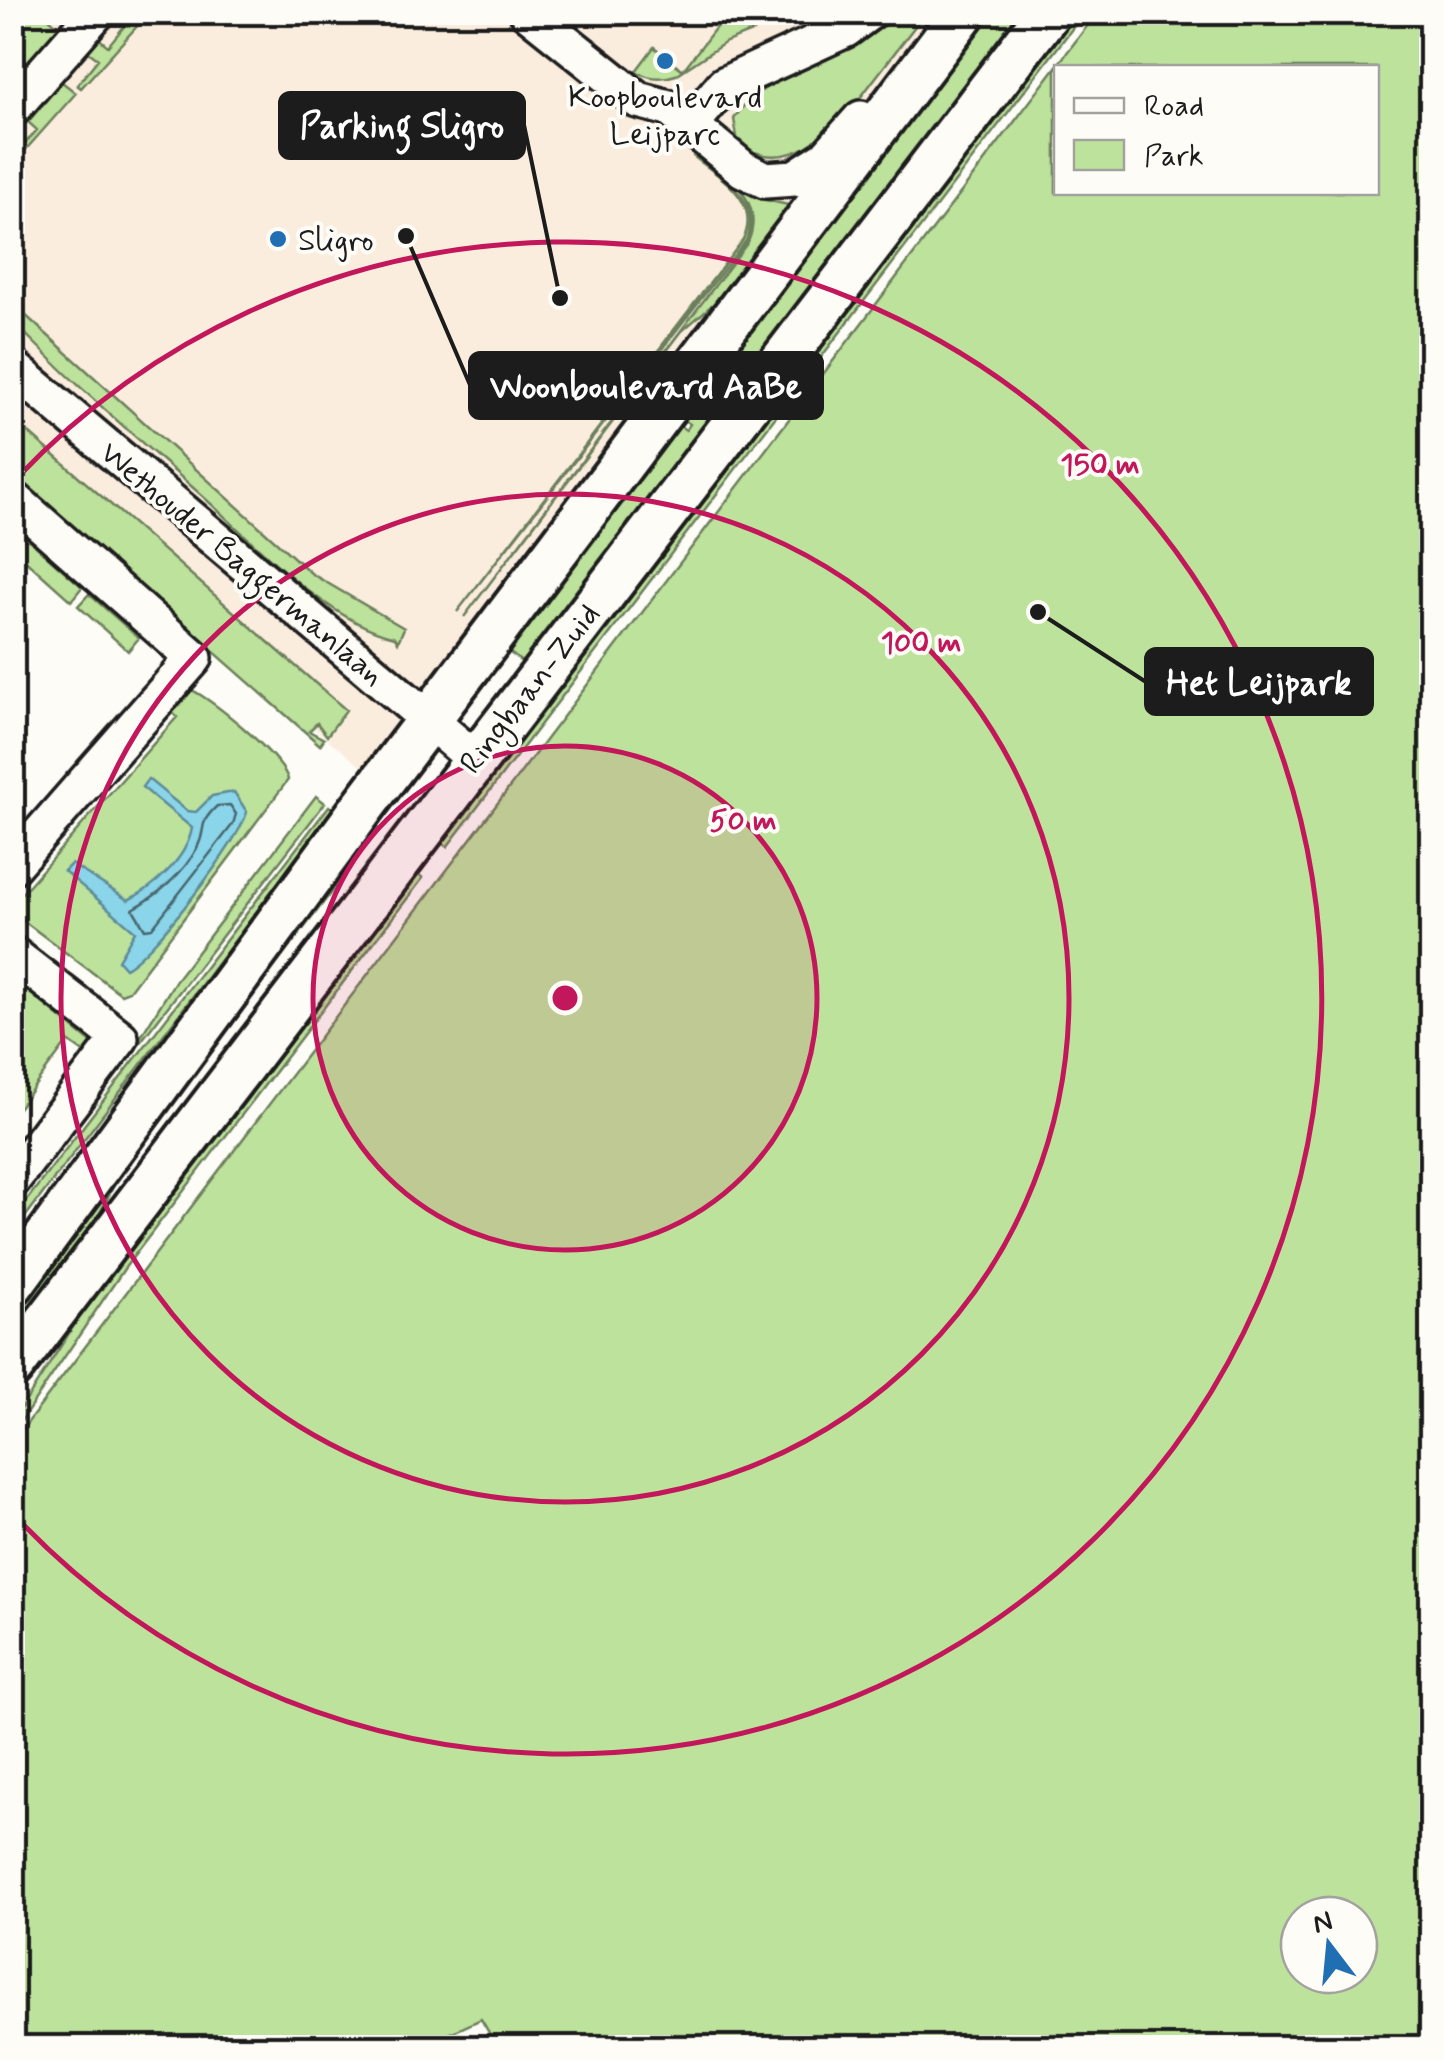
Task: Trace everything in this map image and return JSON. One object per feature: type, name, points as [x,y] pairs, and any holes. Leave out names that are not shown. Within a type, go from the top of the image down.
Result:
[{"type":"main road","name":"Ringbaan-Zuid","points":[[12,1284],[429,721],[964,12]]},
{"type":"main road","name":"Ringbaan-Zuid","points":[[12,1366],[1049,12]]},
{"type":"street","points":[[12,110],[97,12]]},
{"type":"street","points":[[528,12],[638,100],[669,108],[744,169],[766,180],[795,178],[826,158],[867,112],[900,94]]},
{"type":"street","points":[[690,124],[724,84],[846,28],[870,12]]},
{"type":"street","name":"Wethouder Baggermanlaan","points":[[12,367],[475,758]]},
{"type":"street","points":[[12,498],[194,658],[12,866]]},
{"type":"street","points":[[12,954],[120,1038],[12,1180]]},
{"type":"shaded area","points":[[13,13],[970,13],[382,783],[306,722],[13,460]]},
{"type":"green space","points":[[28,13],[44,13],[60,28],[13,85],[13,29]]},
{"type":"green space","points":[[135,13],[149,13],[81,88],[77,85],[98,59],[87,51],[97,37],[108,46]]},
{"type":"green space","points":[[727,13],[799,13],[726,42],[676,75],[655,78],[636,71],[654,47],[683,70]]},
{"type":"green space","points":[[901,13],[925,13],[844,119],[839,116],[818,138],[794,152],[766,155],[738,143],[734,119],[752,98],[856,44]]},
{"type":"green space","points":[[990,13],[1023,13],[524,664],[504,648],[675,423],[686,430],[690,424],[680,417]]},
{"type":"green space","points":[[1068,13],[1084,13],[447,847],[436,839]]},
{"type":"green space","points":[[1097,13],[1431,13],[1431,2047],[498,2048],[481,2019],[421,2047],[13,2047],[13,1442],[1054,70],[1054,195],[1379,195],[1379,65],[1058,65]]},
{"type":"green space","points":[[62,82],[76,93],[13,164],[13,157],[37,130],[28,122]]},
{"type":"green space","points":[[693,147],[761,199],[793,206],[734,286],[682,331],[464,617],[748,242],[752,213],[747,200],[729,179],[694,151],[722,179],[693,156]]},
{"type":"green space","points":[[727,183],[735,190],[744,200],[749,211],[746,241],[457,612],[743,240],[747,213]]},
{"type":"green space","points":[[13,304],[312,574],[404,628],[398,642],[395,637],[343,615],[291,577],[35,344],[13,321]]},
{"type":"green space","points":[[13,419],[346,710],[327,736],[317,723],[309,731],[324,739],[320,745],[13,475]]},
{"type":"green space","points":[[18,540],[29,540],[82,587],[71,601],[13,549]]},
{"type":"green space","points":[[89,594],[139,638],[128,651],[78,606]]},
{"type":"green space","points":[[186,688],[243,727],[273,757],[288,780],[129,991],[121,994],[13,913],[12,887],[22,893],[177,717],[168,709]]},
{"type":"green space","points":[[316,796],[325,803],[125,1062],[176,980]]},
{"type":"green space","points":[[329,806],[334,810],[13,1233],[13,1218]]},
{"type":"green space","points":[[363,832],[372,839],[126,1161],[91,1231],[13,1334],[12,1292]]},
{"type":"green space","points":[[412,870],[423,878],[124,1269],[13,1433],[13,1421],[115,1261]]},
{"type":"green space","points":[[13,979],[94,1045],[92,1058],[68,1041],[13,1115],[13,1092],[20,1084],[13,1079]]},
{"type":"water","points":[[148,779],[187,811],[196,812],[212,796],[234,792],[247,812],[241,827],[193,896],[138,959],[125,968],[118,960],[135,931],[64,871],[71,864],[128,900],[168,871],[184,850],[192,828],[142,787]]},
{"type":"place","name":"Koopboulevard Leijparc","points":[[665,61]]},
{"type":"place","name":"Woonboulevard AaBe","points":[[406,236]]},
{"type":"place","name":"Sligro","points":[[278,239]]},
{"type":"place","name":"Parking Sligro","points":[[560,298]]},
{"type":"place","name":"Het Leijpark","points":[[1038,612]]}]
